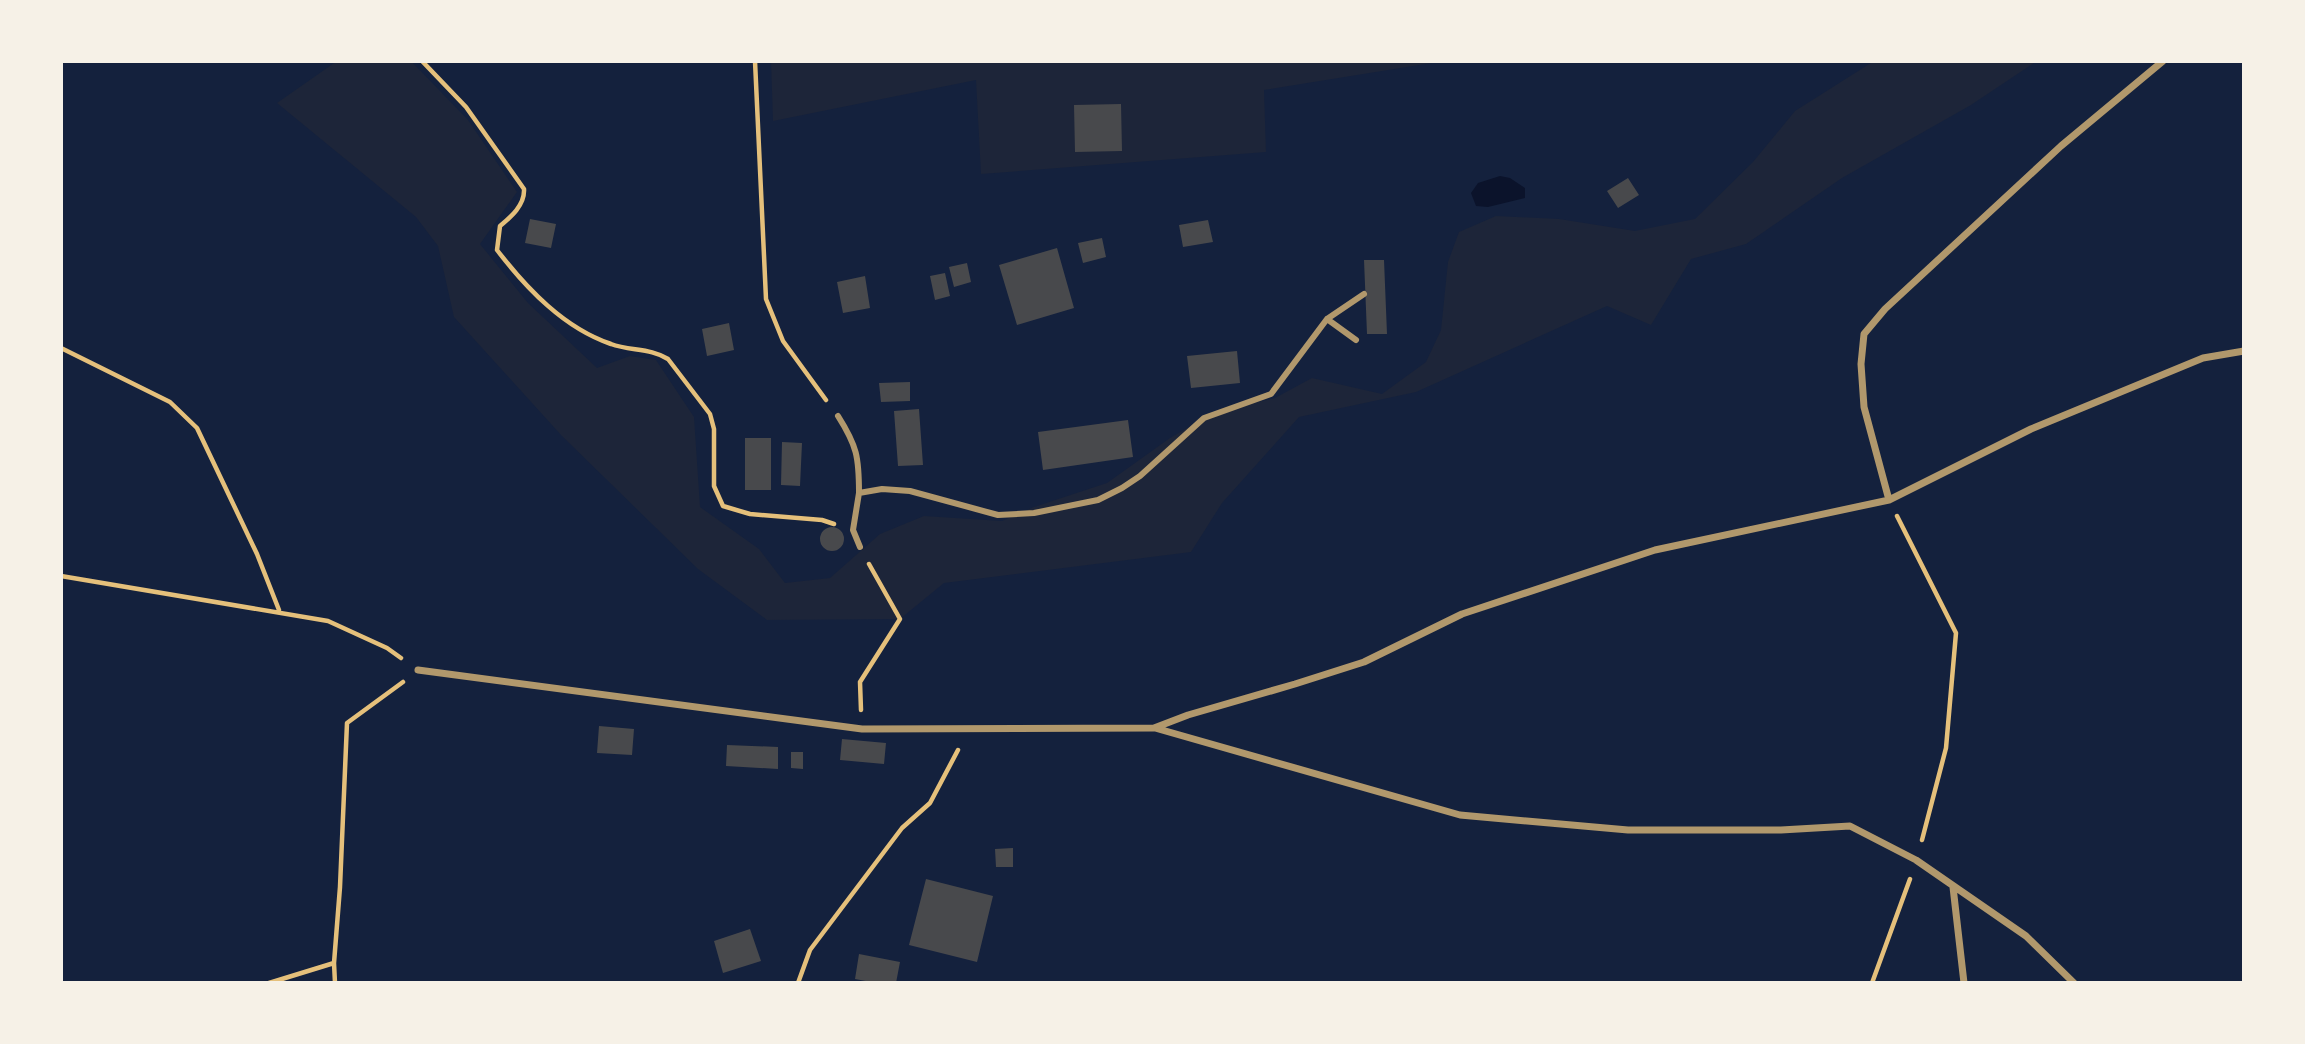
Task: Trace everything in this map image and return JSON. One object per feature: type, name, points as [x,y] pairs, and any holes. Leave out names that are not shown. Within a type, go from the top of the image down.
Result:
[{"type":"street","points":[[1889,500],[1864,407],[1861,364],[1864,334],[1885,309],[2061,146],[2163,61]]},
{"type":"street","points":[[859,493],[882,489],[910,491],[998,515],[1034,513],[1098,499],[1140,476],[1205,418],[1271,394],[1327,319],[1364,294]]},
{"type":"street","points":[[1327,319],[1356,340]]},
{"type":"street","points":[[1154,728],[1188,715],[1364,662],[1462,614],[1655,550],[1889,500],[2031,429],[2203,359],[2244,351]]},
{"type":"street","points":[[838,416],[853,440],[859,467],[859,493],[853,530],[860,547]]},
{"type":"street","points":[[418,670],[862,729],[1154,728],[1460,815],[1628,830],[1781,830],[1850,826],[1916,860],[2026,936],[2074,983]]},
{"type":"street","points":[[1953,887],[1964,983]]},
{"type":"path","points":[[422,61],[466,107],[524,189],[524,196],[514,214],[500,226],[497,250],[542,302],[591,337],[618,347],[659,353],[668,359],[710,414],[714,429],[714,486],[723,506],[750,514],[822,520],[853,530]]},
{"type":"path","points":[[755,61],[766,299],[783,341],[838,416]]},
{"type":"path","points":[[61,348],[170,402],[197,428],[257,554],[279,611]]},
{"type":"path","points":[[1872,983],[1916,860],[1946,748],[1956,633],[1889,500]]},
{"type":"path","points":[[860,547],[900,619],[860,682],[862,729]]},
{"type":"path","points":[[61,576],[328,621],[387,648],[418,670],[347,723],[335,983]]},
{"type":"path","points":[[798,983],[810,950],[902,828],[930,803],[960,746],[962,729]]},
{"type":"path","points":[[269,983],[334,963]]},
{"type":"shaded area","points":[[337,61],[411,61],[468,120],[517,192],[480,244],[528,303],[597,368],[630,356],[656,360],[694,417],[700,507],[759,549],[785,583],[830,578],[880,534],[924,516],[1002,521],[1034,507],[1107,483],[1170,438],[1215,412],[1275,398],[1312,378],[1382,394],[1426,362],[1441,330],[1448,262],[1459,232],[1496,216],[1559,219],[1635,231],[1695,219],[1753,162],[1795,111],[1874,61],[2037,61],[1971,105],[1842,178],[1746,244],[1691,259],[1651,325],[1607,306],[1416,392],[1299,417],[1222,503],[1191,552],[944,583],[900,619],[767,620],[698,569],[561,435],[454,317],[438,246],[416,217],[277,103]]},
{"type":"shaded area","points":[[771,61],[1444,61],[1264,90],[1266,152],[981,174],[976,80],[773,121]]},
{"type":"shaded area","points":[[1500,176],[1510,178],[1525,188],[1525,198],[1488,207],[1476,206],[1471,193],[1478,183]]},
{"type":"building","points":[[1121,104],[1122,151],[1075,152],[1074,105]]},
{"type":"building","points":[[1628,178],[1639,195],[1618,208],[1607,191]]},
{"type":"building","points":[[530,219],[556,224],[551,248],[525,243]]},
{"type":"building","points":[[1208,220],[1213,242],[1183,247],[1179,225]]},
{"type":"building","points":[[1102,238],[1106,257],[1083,263],[1078,243]]},
{"type":"building","points":[[1057,248],[1074,308],[1017,325],[999,265]]},
{"type":"building","points":[[1364,260],[1384,260],[1387,334],[1367,334]]},
{"type":"building","points":[[967,263],[971,282],[954,287],[949,267]]},
{"type":"building","points":[[945,273],[950,296],[935,300],[930,276]]},
{"type":"building","points":[[865,276],[870,308],[843,313],[837,282]]},
{"type":"building","points":[[729,323],[734,350],[707,356],[702,329]]},
{"type":"building","points":[[1237,351],[1240,383],[1191,388],[1187,356]]},
{"type":"building","points":[[910,382],[910,401],[881,402],[879,383]]},
{"type":"building","points":[[919,409],[923,465],[898,466],[894,411]]},
{"type":"building","points":[[1128,420],[1133,457],[1043,470],[1038,432]]},
{"type":"building","points":[[745,438],[771,438],[771,490],[745,490]]},
{"type":"building","points":[[782,442],[802,443],[800,486],[781,485]]},
{"type":"building","points":[[832,527],[841,530],[844,539],[841,548],[832,551],[823,548],[820,539],[823,530]]},
{"type":"building","points":[[599,726],[634,729],[632,755],[597,753]]},
{"type":"building","points":[[842,739],[886,743],[884,764],[840,760]]},
{"type":"building","points":[[727,745],[778,747],[778,769],[726,766]]},
{"type":"building","points":[[791,752],[803,752],[803,769],[791,768]]},
{"type":"building","points":[[1013,848],[1013,867],[996,867],[995,849]]},
{"type":"building","points":[[926,879],[993,896],[977,962],[909,945]]},
{"type":"building","points":[[750,929],[761,961],[723,973],[714,941]]},
{"type":"building","points":[[859,954],[900,962],[896,983],[855,979]]}]
